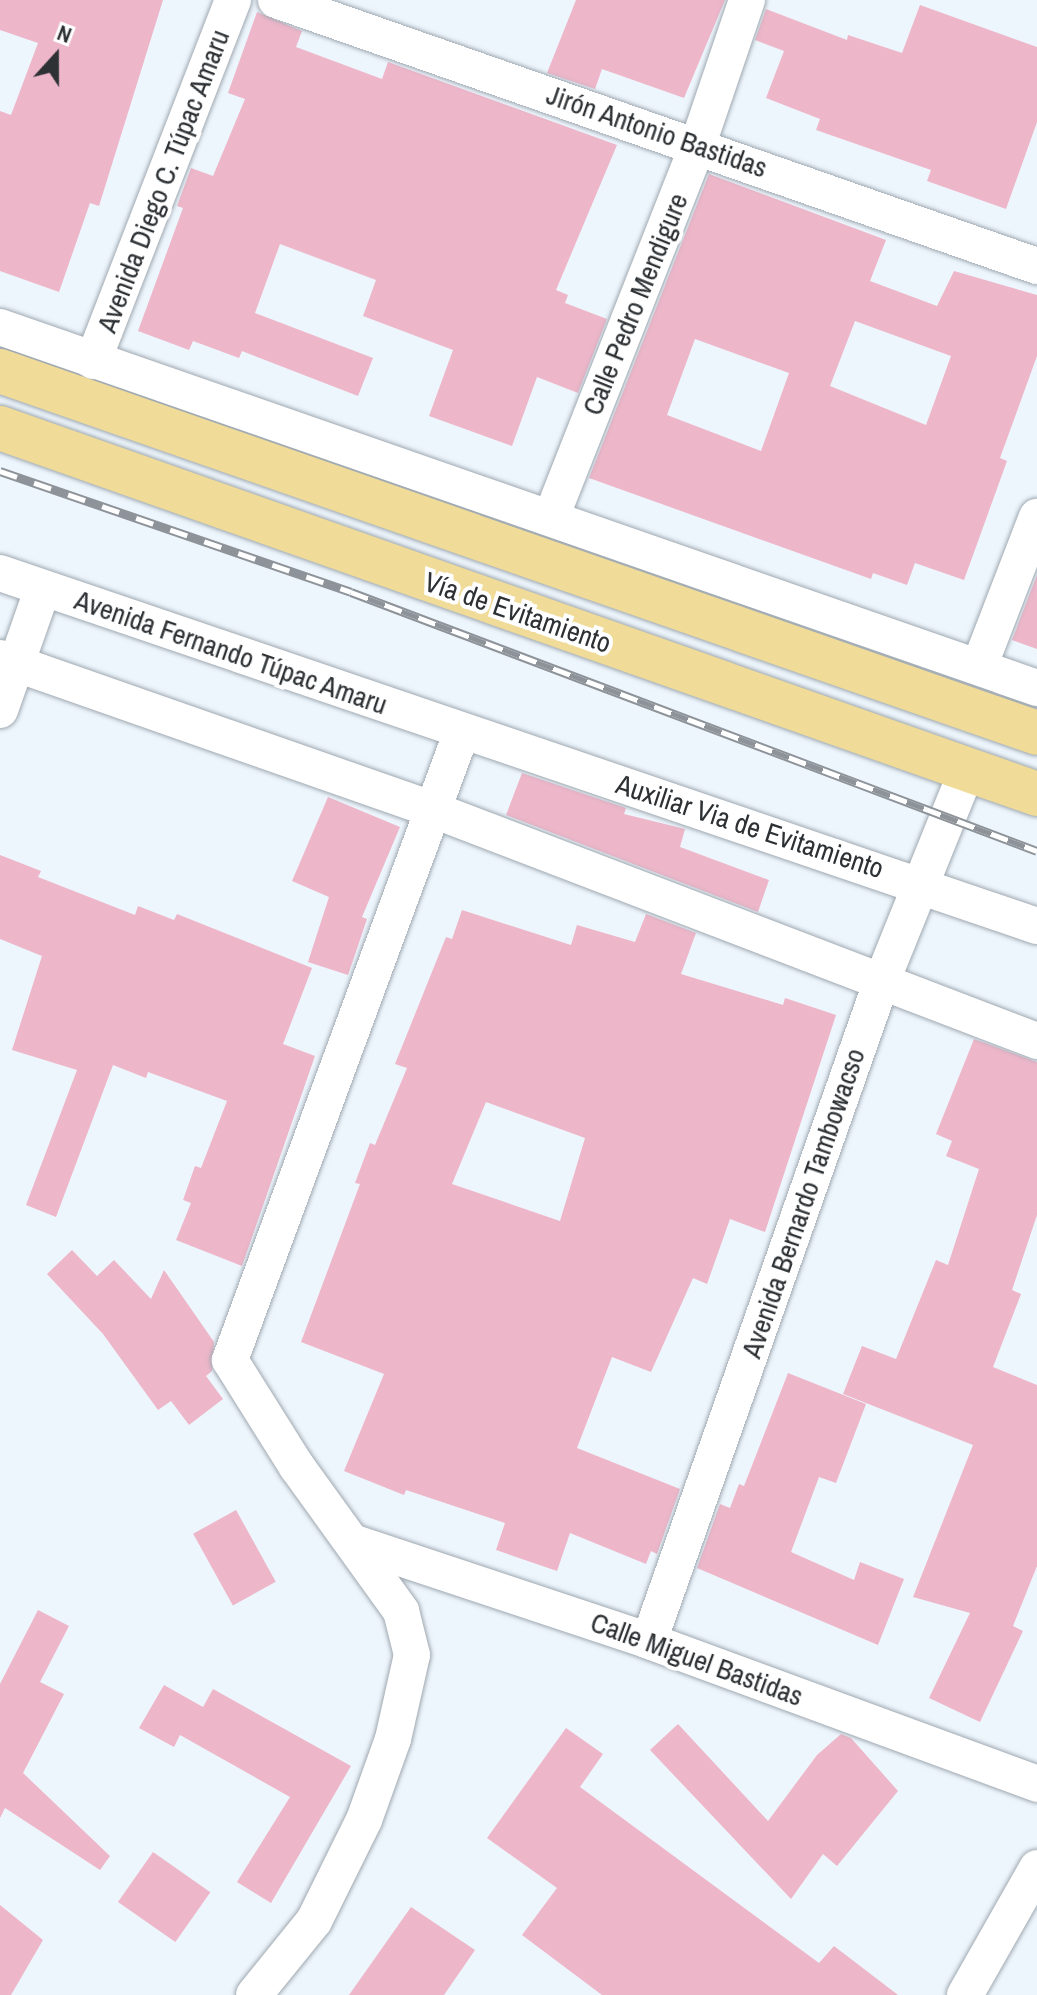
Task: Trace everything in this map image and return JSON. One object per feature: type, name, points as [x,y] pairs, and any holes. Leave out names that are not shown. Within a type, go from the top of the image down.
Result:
[{"type":"highway","name":"Vía de Evitamiento","points":[[0,371],[1037,733]]},
{"type":"highway","name":"Vía de Evitamiento","points":[[0,428],[1037,794]]},
{"type":"street","name":"Avenida Diego C. Túpac Amaru","points":[[93,361],[233,0]]},
{"type":"street","name":"Jirón Antonio Bastidas","points":[[276,0],[698,144],[1037,266]]},
{"type":"street","name":"Calle Pedro Mendigure","points":[[552,515],[698,144],[747,0]]},
{"type":"street","points":[[0,327],[552,515],[1037,688]]},
{"type":"street","points":[[979,667],[1037,517]]},
{"type":"street","name":"Avenida Fernando Túpac Amaru","points":[[0,573],[462,731]]},
{"type":"street","points":[[0,710],[8,661],[43,588]]},
{"type":"street","points":[[8,661],[431,809],[1037,1041]]},
{"type":"street","points":[[254,1995],[314,1921],[364,1820],[393,1739],[412,1655],[401,1611],[355,1543],[297,1467],[230,1360],[462,731]]},
{"type":"street","name":"Auxiliar Via de Evitamiento","points":[[462,731],[919,882],[1037,926]]},
{"type":"street","name":"Avenida Bernardo Tambowacso","points":[[649,1641],[881,983],[919,882],[967,770]]},
{"type":"street","name":"Calle Miguel Bastidas","points":[[355,1543],[649,1641],[1037,1784]]},
{"type":"street","points":[[965,1995],[1037,1868]]},
{"type":"building","points":[[0,0],[163,0],[99,206],[90,203],[59,292],[0,271],[0,111],[11,115],[38,43],[0,30]]},
{"type":"building","points":[[576,0],[725,0],[684,98],[602,69],[595,89],[547,73]]},
{"type":"building","points":[[920,5],[1037,47],[1037,122],[1006,209],[927,181],[931,170],[816,130],[820,119],[766,98],[784,51],[755,40],[766,9],[847,40],[848,35],[902,53]]},
{"type":"building","points":[[257,12],[302,31],[296,47],[382,79],[388,62],[617,145],[556,290],[568,295],[565,303],[607,319],[578,393],[537,377],[512,446],[429,416],[453,350],[363,316],[376,280],[280,244],[255,313],[373,358],[358,396],[242,351],[239,358],[193,341],[189,350],[138,331],[183,208],[177,206],[191,168],[213,176],[245,99],[228,93]]},
{"type":"building","points":[[709,174],[886,240],[870,281],[937,306],[954,271],[1037,295],[1037,356],[1000,458],[1007,461],[964,580],[915,563],[907,585],[873,573],[871,579],[589,478]],"holes":[[[855,321],[951,356],[926,425],[830,386]],[[695,339],[789,373],[761,451],[667,415]]]},
{"type":"building","points":[[1037,575],[1037,649],[1012,640]]},
{"type":"building","points":[[522,773],[626,808],[624,814],[685,829],[680,847],[769,880],[758,912],[506,815]]},
{"type":"building","points":[[328,797],[400,827],[362,917],[367,919],[348,975],[308,962],[329,897],[292,881]]},
{"type":"building","points":[[0,855],[41,871],[38,877],[135,915],[138,906],[174,920],[177,914],[312,968],[283,1044],[315,1056],[242,1266],[176,1240],[191,1203],[183,1200],[195,1166],[201,1168],[227,1101],[148,1072],[146,1078],[113,1065],[56,1217],[26,1205],[77,1070],[12,1050],[42,956],[0,939]]},
{"type":"building","points":[[462,910],[571,945],[577,925],[635,942],[646,914],[696,933],[681,974],[783,1005],[785,998],[836,1015],[765,1232],[730,1219],[707,1284],[693,1278],[651,1372],[612,1357],[577,1448],[680,1489],[657,1554],[651,1551],[646,1564],[570,1533],[557,1571],[496,1550],[505,1523],[406,1490],[404,1495],[344,1471],[384,1374],[301,1342],[360,1184],[355,1183],[370,1143],[375,1145],[407,1068],[395,1064],[446,937],[452,939]],"holes":[[[486,1102],[585,1138],[560,1221],[452,1184]]]},
{"type":"building","points":[[974,1039],[1037,1062],[1037,1215],[1012,1290],[1021,1294],[993,1367],[1037,1385],[1037,1566],[1013,1626],[1023,1631],[980,1722],[929,1698],[970,1613],[913,1597],[973,1445],[843,1394],[862,1346],[896,1359],[936,1260],[948,1265],[979,1169],[946,1156],[952,1141],[936,1134]]},
{"type":"building","points":[[72,1250],[97,1276],[114,1260],[151,1299],[164,1270],[214,1342],[212,1371],[206,1376],[223,1399],[189,1425],[171,1401],[158,1410],[103,1334],[47,1274]]},
{"type":"building","points":[[788,1373],[866,1404],[836,1483],[819,1477],[791,1552],[854,1580],[860,1562],[904,1579],[878,1645],[697,1568],[720,1504],[730,1508],[739,1484],[744,1486]]},
{"type":"building","points":[[236,1510],[276,1582],[233,1605],[193,1534]]},
{"type":"building","points":[[38,1610],[69,1626],[40,1682],[64,1694],[23,1773],[110,1856],[100,1870],[5,1808],[0,1818],[0,1684]]},
{"type":"building","points":[[164,1685],[203,1707],[213,1689],[351,1766],[271,1903],[237,1882],[290,1797],[180,1735],[174,1747],[139,1728]]},
{"type":"building","points":[[678,1724],[768,1821],[817,1755],[841,1734],[851,1738],[898,1791],[837,1866],[823,1854],[791,1899],[650,1750]]},
{"type":"building","points":[[566,1728],[603,1754],[580,1787],[819,1963],[834,1946],[898,1995],[602,1995],[522,1935],[557,1888],[487,1838]]},
{"type":"building","points":[[153,1852],[210,1892],[175,1942],[118,1902]]},
{"type":"building","points":[[0,1905],[43,1940],[11,1995],[0,1995]]},
{"type":"building","points":[[411,1907],[475,1950],[444,1995],[349,1995]]},
{"type":"railway","points":[[0,471],[351,592],[1037,851]]}]
